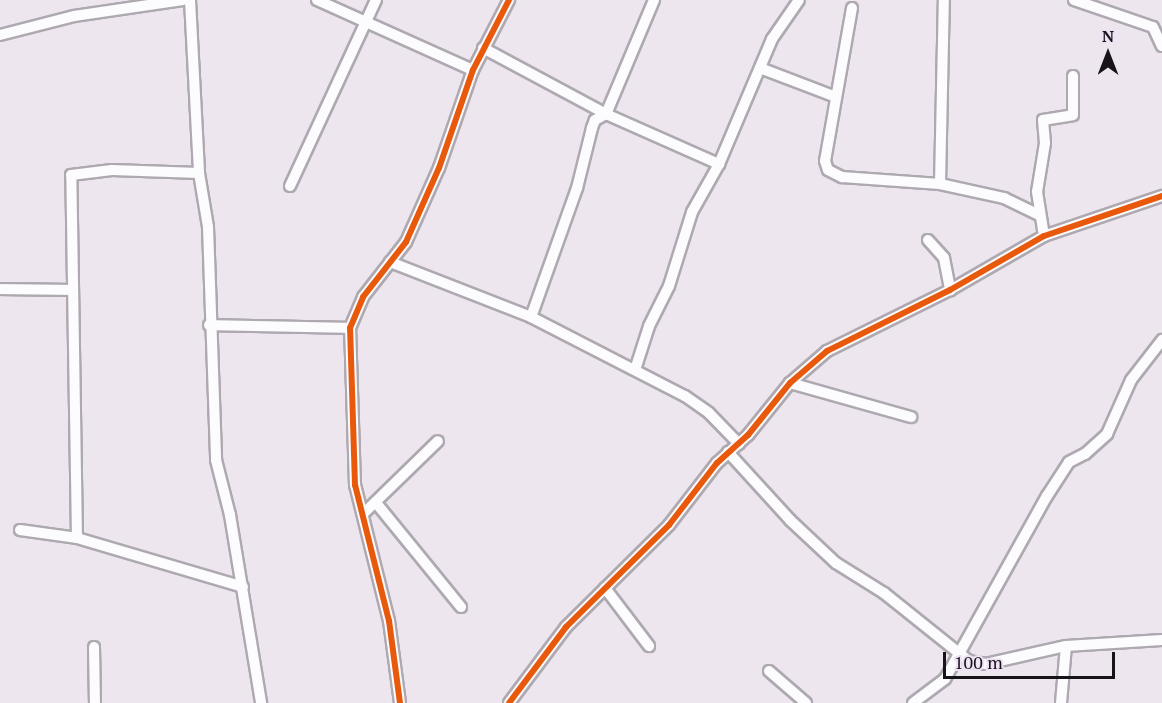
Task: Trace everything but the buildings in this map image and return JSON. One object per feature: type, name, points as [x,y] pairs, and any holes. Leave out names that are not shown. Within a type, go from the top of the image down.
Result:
[{"type":"street","points":[[0,35],[74,16],[183,0]]},
{"type":"street","points":[[190,0],[199,173],[208,227],[209,325],[216,460],[243,587],[261,703]]},
{"type":"street","points":[[317,0],[473,70]]},
{"type":"street","points":[[290,186],[376,0]]},
{"type":"street","points":[[400,703],[389,621],[352,457],[350,327],[363,297],[406,242],[439,168],[473,70],[509,0]]},
{"type":"street","points":[[531,317],[580,177],[591,128],[595,120],[606,114],[654,0]]},
{"type":"street","points":[[635,370],[649,326],[669,286],[692,212],[719,164],[772,39],[799,0]]},
{"type":"street","points":[[940,184],[944,0]]},
{"type":"street","points":[[1074,0],[1153,27],[1162,46]]},
{"type":"street","points":[[852,8],[825,161],[828,170],[842,177],[940,184],[1004,198],[1039,215]]},
{"type":"street","points":[[483,48],[606,114],[719,164]]},
{"type":"street","points":[[760,68],[837,97]]},
{"type":"street","points":[[1044,236],[1037,192],[1045,143],[1043,120],[1073,115],[1072,76]]},
{"type":"street","points":[[77,538],[70,290],[71,175],[112,170],[199,173]]},
{"type":"street","points":[[509,703],[543,653],[669,525],[790,383],[827,351],[950,290],[1044,236],[1162,196]]},
{"type":"street","points":[[928,240],[944,258],[950,290]]},
{"type":"street","points":[[390,262],[531,317],[589,351],[635,370],[685,396],[709,413],[739,444]]},
{"type":"street","points":[[0,289],[70,290]]},
{"type":"street","points":[[209,325],[350,327]]},
{"type":"street","points":[[913,703],[945,679],[958,650],[978,623],[1069,462],[1086,454],[1107,434],[1131,380],[1162,340]]},
{"type":"street","points":[[790,383],[910,417]]},
{"type":"street","points":[[364,513],[377,504],[438,441]]},
{"type":"street","points":[[729,452],[790,520],[836,563],[884,593],[969,661],[986,664],[1066,646],[1162,640]]},
{"type":"street","points":[[377,504],[461,607]]},
{"type":"street","points":[[20,530],[77,538],[243,587]]},
{"type":"street","points":[[605,588],[649,646]]},
{"type":"street","points":[[1061,703],[1066,646]]},
{"type":"street","points":[[94,647],[95,703]]},
{"type":"street","points":[[769,671],[806,703]]},
{"type":"cycle path","points":[[400,703],[389,621],[355,485],[350,328],[363,297],[406,242],[439,168],[473,70],[509,0]]},
{"type":"cycle path","points":[[509,703],[566,627],[669,525],[717,463],[748,435],[790,383],[827,351],[950,290],[1044,236],[1162,196]]}]
